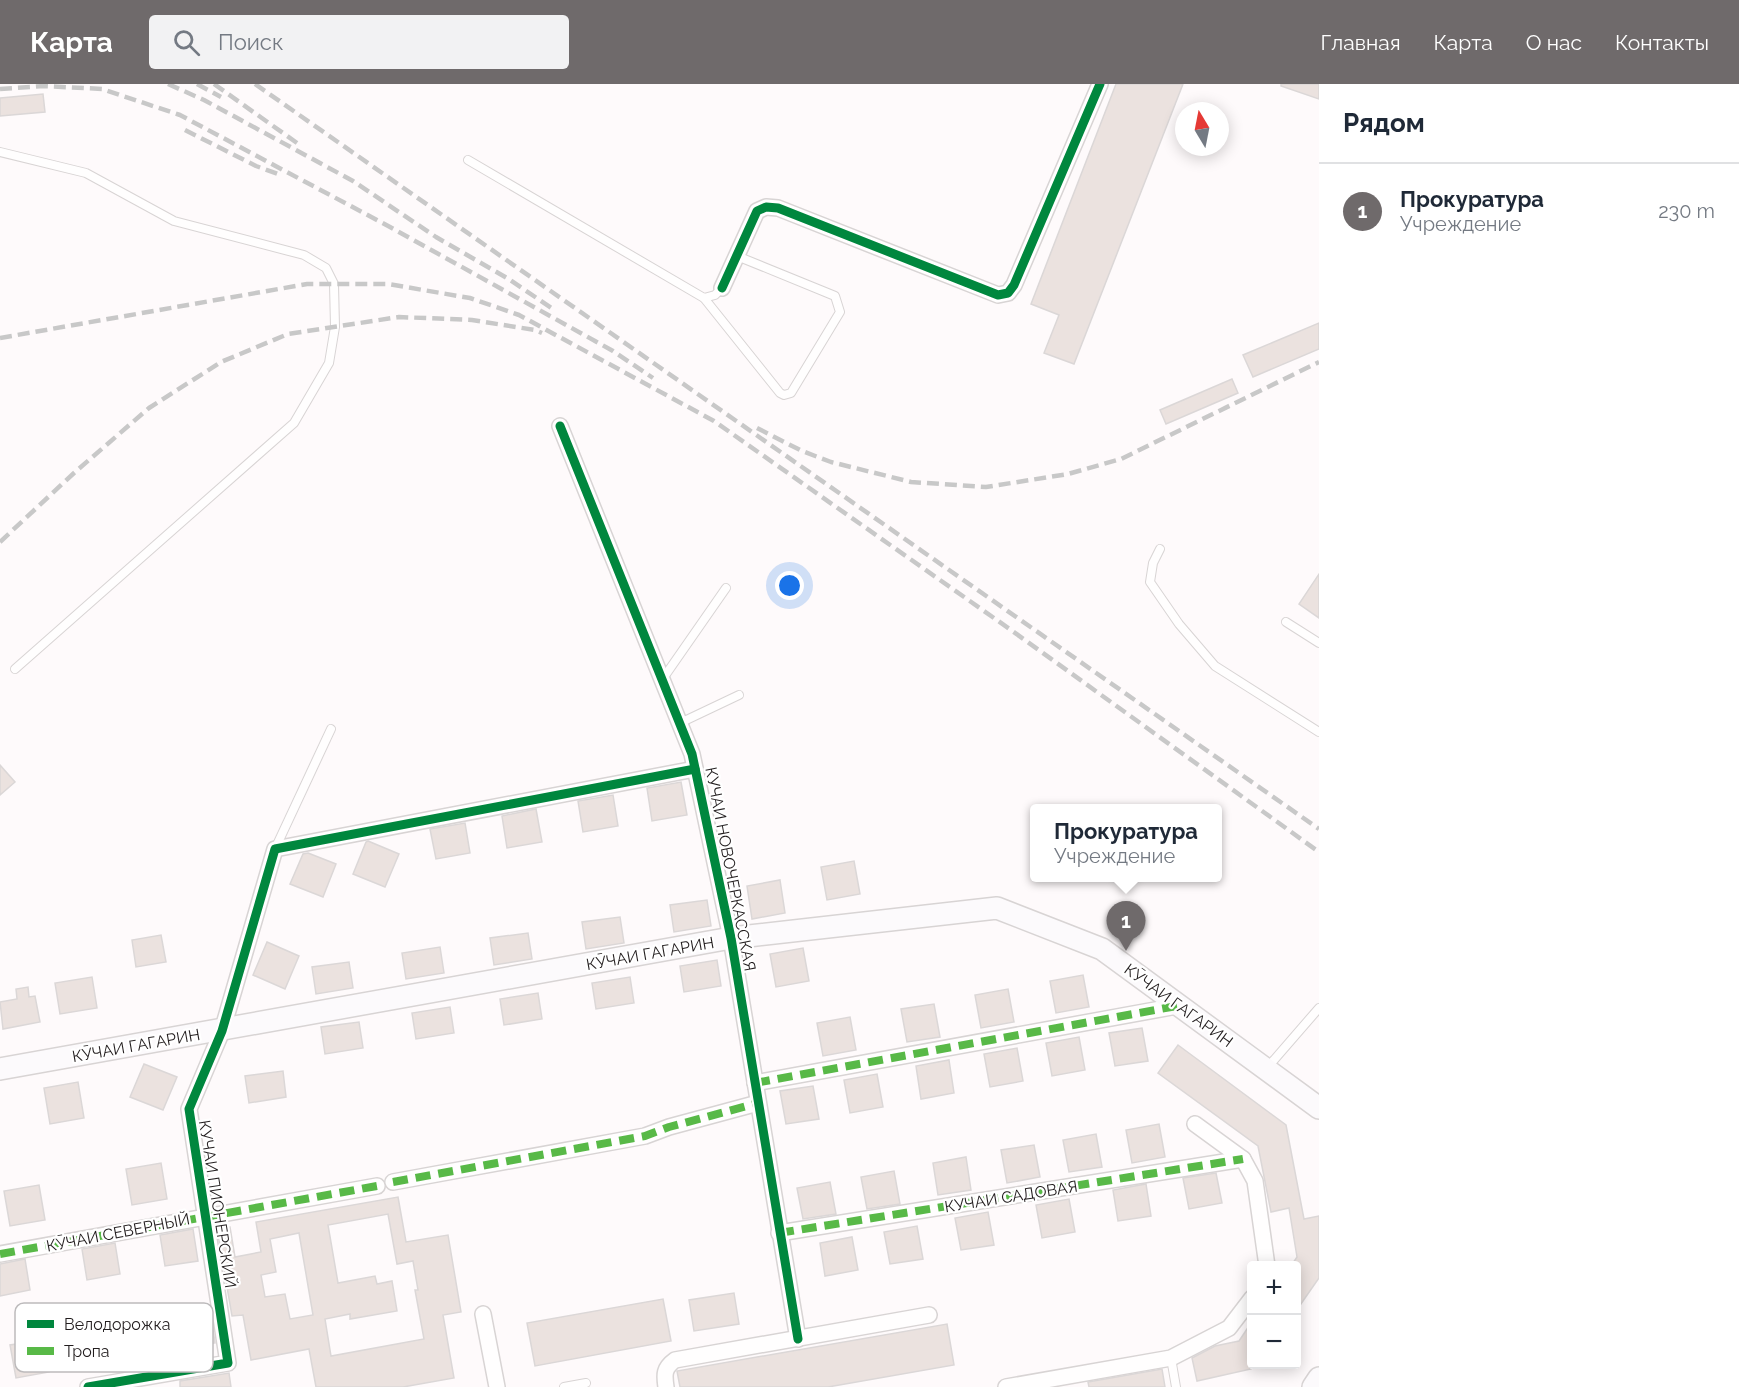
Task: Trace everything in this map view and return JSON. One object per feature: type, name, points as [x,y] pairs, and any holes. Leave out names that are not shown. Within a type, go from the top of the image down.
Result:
[{"type":"main road","name":"КӮЧАИ ГАГАРИН","points":[[0,1069],[731,938],[997,908],[1102,949],[1319,1108]]},
{"type":"main road","points":[[1313,1387],[1319,1378]]},
{"type":"street","points":[[722,288],[757,211],[766,207],[778,208],[998,295],[1008,293],[1014,285],[1100,84]]},
{"type":"street","name":"КУЧАИ НОВОЧЕРКАССКАЯ","points":[[560,426],[692,754],[731,938],[798,1339]]},
{"type":"street","points":[[275,849],[695,769]]},
{"type":"street","name":"КУЧАИ ПИОНЕРСКИЙ","points":[[213,1366],[228,1363],[189,1109],[222,1030],[275,849]]},
{"type":"street","points":[[755,1083],[1177,1006]]},
{"type":"street","points":[[393,1182],[645,1136],[669,1127],[758,1103]]},
{"type":"street","points":[[1195,1124],[1243,1159],[1255,1181],[1266,1261]]},
{"type":"street","name":"КУЧАИ САДОВАЯ","points":[[779,1233],[1243,1159]]},
{"type":"street","name":"КӮЧАИ СЕВЕРНЫЙ","points":[[0,1254],[206,1215],[377,1186]]},
{"type":"street","points":[[1006,1387],[1171,1358],[1229,1328],[1247,1303]]},
{"type":"street","points":[[483,1314],[497,1387]]},
{"type":"street","points":[[666,1387],[664,1375],[667,1366],[675,1360],[929,1315]]},
{"type":"street","name":"КУЧАИ ПИОНЕРСКИЙ","points":[[88,1387],[176,1372]]},
{"type":"lane","points":[[0,152],[86,173],[174,221],[304,255],[326,268],[334,284],[335,327],[329,363],[294,423],[15,669]]},
{"type":"lane","points":[[468,159],[704,298],[780,393],[784,395],[791,393],[840,312],[836,296],[737,256]]},
{"type":"lane","points":[[704,298],[715,295],[722,288]]},
{"type":"lane","points":[[1160,549],[1153,562],[1150,582],[1179,624],[1215,666],[1319,732]]},
{"type":"lane","points":[[663,680],[726,588]]},
{"type":"lane","points":[[1286,622],[1319,643]]},
{"type":"lane","points":[[680,723],[739,695]]},
{"type":"lane","points":[[275,849],[331,729]]},
{"type":"lane","points":[[1267,1068],[1319,1008]]},
{"type":"lane","points":[[1171,1358],[1176,1387]]},
{"type":"lane","points":[[564,1387],[586,1383]]},
{"type":"building","points":[[1116,84],[1183,84],[1074,364],[1044,353],[1059,315],[1031,304]]},
{"type":"building","points":[[1281,84],[1319,84],[1319,99],[1281,86]]},
{"type":"building","points":[[43,94],[45,112],[0,116],[0,98]]},
{"type":"building","points":[[1319,323],[1319,349],[1253,377],[1243,355]]},
{"type":"building","points":[[1232,379],[1238,393],[1166,424],[1160,410]]},
{"type":"building","points":[[1319,574],[1319,618],[1299,604]]},
{"type":"building","points":[[0,765],[15,782],[0,795]]},
{"type":"building","points":[[681,782],[687,815],[652,821],[647,788]]},
{"type":"building","points":[[613,795],[618,826],[583,832],[578,801]]},
{"type":"building","points":[[536,809],[542,842],[507,848],[502,816]]},
{"type":"building","points":[[465,823],[470,853],[436,859],[430,829]]},
{"type":"building","points":[[368,841],[399,854],[385,887],[353,874]]},
{"type":"building","points":[[308,853],[336,864],[323,897],[290,884],[303,854]]},
{"type":"building","points":[[854,861],[860,894],[827,900],[821,867]]},
{"type":"building","points":[[780,880],[785,913],[752,919],[747,886]]},
{"type":"building","points":[[707,900],[711,926],[674,932],[670,905]]},
{"type":"building","points":[[620,917],[624,943],[586,949],[582,922]]},
{"type":"building","points":[[528,933],[532,959],[494,965],[490,938]]},
{"type":"building","points":[[161,935],[166,962],[136,967],[132,940]]},
{"type":"building","points":[[267,942],[299,956],[285,989],[253,975]]},
{"type":"building","points":[[440,947],[444,973],[406,979],[402,953]]},
{"type":"building","points":[[803,948],[809,981],[776,987],[770,954]]},
{"type":"building","points":[[717,960],[721,986],[684,992],[680,966]]},
{"type":"building","points":[[349,962],[353,988],[316,994],[312,967]]},
{"type":"building","points":[[1083,975],[1089,1007],[1056,1013],[1050,981]]},
{"type":"building","points":[[92,977],[97,1008],[60,1014],[55,983]]},
{"type":"building","points":[[630,977],[634,1003],[596,1009],[592,983]]},
{"type":"building","points":[[28,987],[29,997],[35,996],[40,1022],[3,1029],[0,1002],[17,999],[16,989]]},
{"type":"building","points":[[1008,989],[1014,1022],[981,1028],[975,995]]},
{"type":"building","points":[[538,993],[542,1019],[504,1025],[500,999]]},
{"type":"building","points":[[934,1004],[940,1037],[907,1042],[901,1009]]},
{"type":"building","points":[[450,1007],[454,1033],[416,1039],[412,1013]]},
{"type":"building","points":[[850,1017],[856,1050],[823,1056],[817,1023]]},
{"type":"building","points":[[359,1022],[363,1048],[325,1054],[321,1027]]},
{"type":"building","points":[[1142,1028],[1148,1061],[1115,1066],[1109,1033]]},
{"type":"building","points":[[1079,1037],[1085,1070],[1052,1076],[1046,1043]]},
{"type":"building","points":[[1178,1045],[1286,1125],[1304,1219],[1319,1216],[1319,1278],[1301,1304],[1301,1261],[1294,1261],[1297,1257],[1289,1208],[1271,1212],[1258,1146],[1158,1073]]},
{"type":"building","points":[[1017,1048],[1023,1081],[990,1087],[984,1054]]},
{"type":"building","points":[[949,1060],[954,1093],[921,1099],[916,1066]]},
{"type":"building","points":[[144,1064],[177,1077],[163,1110],[130,1097]]},
{"type":"building","points":[[283,1071],[286,1097],[249,1103],[245,1076]]},
{"type":"building","points":[[877,1074],[883,1107],[850,1113],[844,1080]]},
{"type":"building","points":[[78,1082],[84,1118],[50,1124],[44,1088]]},
{"type":"building","points":[[813,1086],[819,1119],[786,1124],[780,1091]]},
{"type":"building","points":[[1159,1124],[1165,1157],[1132,1163],[1126,1130]]},
{"type":"building","points":[[1096,1134],[1102,1167],[1069,1172],[1063,1140]]},
{"type":"building","points":[[1034,1145],[1040,1177],[1007,1183],[1001,1150]]},
{"type":"building","points":[[966,1157],[971,1190],[938,1195],[933,1163]]},
{"type":"building","points":[[161,1163],[167,1199],[132,1205],[126,1169]]},
{"type":"building","points":[[894,1171],[900,1204],[867,1209],[861,1177]]},
{"type":"building","points":[[1216,1173],[1222,1203],[1189,1209],[1183,1178]]},
{"type":"building","points":[[830,1182],[836,1214],[803,1219],[797,1188]]},
{"type":"building","points":[[1146,1184],[1151,1216],[1118,1221],[1113,1190]]},
{"type":"building","points":[[39,1185],[45,1220],[10,1226],[4,1191]]},
{"type":"building","points":[[398,1197],[406,1242],[448,1235],[461,1312],[443,1315],[454,1378],[403,1387],[316,1387],[309,1349],[251,1360],[243,1315],[232,1316],[217,1229],[230,1227],[235,1257],[261,1252],[256,1222]],"holes":[[[388,1214],[397,1264],[413,1261],[418,1290],[415,1290],[424,1339],[331,1356],[325,1319],[350,1314],[350,1319],[397,1311],[392,1281],[377,1284],[375,1276],[338,1283],[328,1225]],[[299,1233],[313,1315],[290,1319],[285,1294],[265,1297],[261,1275],[276,1272],[270,1239]]]},
{"type":"building","points":[[1069,1199],[1075,1232],[1042,1238],[1036,1205]]},
{"type":"building","points":[[988,1212],[994,1245],[961,1250],[955,1218]]},
{"type":"building","points":[[917,1226],[923,1259],[890,1264],[884,1232]]},
{"type":"building","points":[[193,1229],[198,1261],[165,1266],[160,1235]]},
{"type":"building","points":[[852,1237],[858,1270],[825,1276],[820,1243]]},
{"type":"building","points":[[115,1243],[120,1274],[87,1280],[82,1249]]},
{"type":"building","points":[[25,1259],[30,1290],[0,1296],[0,1264]]},
{"type":"building","points":[[734,1293],[739,1324],[694,1331],[689,1300]]},
{"type":"building","points":[[663,1299],[671,1341],[535,1366],[527,1323]]},
{"type":"building","points":[[947,1324],[954,1365],[828,1387],[680,1387],[677,1371]]},
{"type":"building","points":[[1247,1329],[1247,1369],[1251,1369],[1197,1381],[1192,1358],[1215,1346],[1239,1341]]},
{"type":"building","points":[[15,1344],[15,1372],[49,1372],[16,1378],[10,1345]]},
{"type":"building","points":[[1162,1369],[1165,1387],[1089,1387],[1088,1382]]},
{"type":"building","points":[[229,1373],[231,1387],[180,1387],[180,1381]]},
{"type":"railway","points":[[168,84],[204,100],[353,181],[436,237],[507,278],[553,309]]},
{"type":"railway","points":[[197,84],[221,97]]},
{"type":"railway","points":[[214,84],[297,143]]},
{"type":"railway","points":[[255,84],[1319,829]]},
{"type":"railway","points":[[0,89],[44,86],[102,89],[180,115],[390,227],[613,351],[653,378]]},
{"type":"railway","points":[[185,130],[256,166],[278,174]]},
{"type":"railway","points":[[0,338],[307,284],[388,284],[470,298],[519,315],[714,421],[1011,630],[1319,852]]},
{"type":"railway","points":[[0,542],[74,473],[149,408],[221,362],[288,334],[399,317],[472,320],[542,333]]},
{"type":"railway","points":[[757,428],[802,451],[831,462],[911,482],[986,487],[1068,474],[1121,459],[1319,362]]},
{"type":"marked path","points":[[755,1083],[1177,1006]]},
{"type":"marked path","points":[[393,1182],[645,1136],[669,1127],[758,1103]]},
{"type":"marked path","points":[[779,1233],[1243,1159]]},
{"type":"marked path","points":[[0,1254],[377,1186]]},
{"type":"cycle path","points":[[722,288],[757,211],[766,207],[778,208],[998,295],[1008,293],[1014,285],[1100,84]]},
{"type":"cycle path","points":[[560,426],[692,754],[731,938],[798,1339]]},
{"type":"cycle path","points":[[213,1366],[228,1363],[189,1109],[222,1031],[275,849],[695,769]]},
{"type":"cycle path","points":[[88,1387],[176,1372]]},
{"type":"place","name":"Прокуратура","points":[[1126,951]]}]
